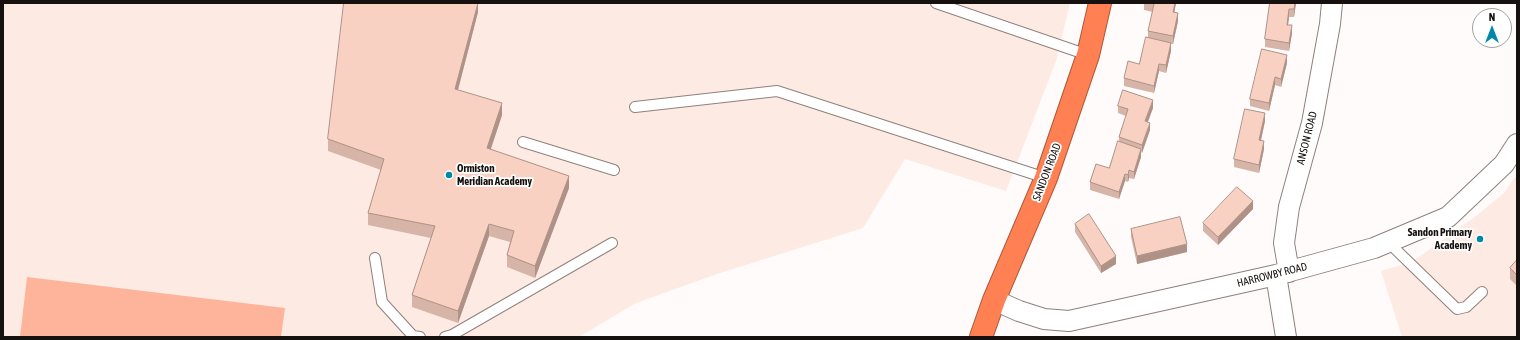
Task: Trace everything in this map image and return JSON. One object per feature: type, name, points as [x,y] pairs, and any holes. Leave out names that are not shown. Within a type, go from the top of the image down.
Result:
[{"type":"highway","name":"SANDON ROAD","points":[[981,337],[994,300],[1046,178],[1088,55],[1100,3]]},
{"type":"street","name":"ANSON ROAD","points":[[1286,337],[1282,274],[1284,243],[1289,207],[1312,123],[1330,24],[1332,3]]},
{"type":"street","name":"HARROWBY ROAD","points":[[994,300],[1044,319],[1069,322],[1282,274],[1374,248],[1448,218],[1504,164],[1517,144]]},
{"type":"lane","points":[[936,3],[1088,55]]},
{"type":"lane","points":[[635,107],[778,91],[1046,178]]},
{"type":"lane","points":[[523,142],[614,170]]},
{"type":"lane","points":[[1388,242],[1457,309],[1466,307],[1482,292]]},
{"type":"lane","points":[[445,337],[464,328],[612,243]]},
{"type":"lane","points":[[375,258],[382,302],[413,336],[420,337]]},
{"type":"shaded area","name":"Ormiston Meridian Academy","points":[[3,3],[1070,3],[1056,61],[1006,191],[905,159],[863,228],[717,274],[636,303],[579,337],[3,337]]},
{"type":"shaded area","name":"Sandon Primary Academy","points":[[1517,174],[1517,337],[1402,337],[1381,271],[1412,262],[1476,216],[1504,193]]},
{"type":"shaded area","points":[[27,277],[285,308],[281,337],[20,337]]},
{"type":"building","points":[[344,3],[478,3],[455,89],[502,103],[487,148],[569,176],[535,266],[507,255],[514,231],[489,224],[458,311],[412,295],[435,226],[368,213],[384,159],[328,139]]},
{"type":"building","points":[[1149,3],[1175,3],[1173,12],[1178,13],[1173,36],[1148,31],[1154,4]]},
{"type":"building","points":[[1270,3],[1295,3],[1294,9],[1289,9],[1287,25],[1292,25],[1289,43],[1265,39]]},
{"type":"building","points":[[1146,37],[1171,43],[1166,65],[1159,64],[1154,86],[1124,78],[1128,61],[1139,64]]},
{"type":"building","points":[[1262,49],[1287,55],[1281,79],[1275,77],[1269,103],[1250,99]]},
{"type":"building","points":[[1123,90],[1153,100],[1145,121],[1150,123],[1142,145],[1119,137],[1128,109],[1118,106]]},
{"type":"building","points":[[1245,109],[1265,113],[1259,140],[1264,141],[1259,165],[1234,159]]},
{"type":"building","points":[[1118,141],[1141,149],[1134,172],[1129,170],[1128,175],[1125,174],[1119,192],[1090,182],[1096,164],[1109,168]]},
{"type":"building","points":[[1237,187],[1253,201],[1218,237],[1203,223]]},
{"type":"building","points":[[1089,214],[1116,256],[1101,266],[1075,224]]},
{"type":"building","points":[[1180,217],[1187,244],[1137,256],[1131,229]]},
{"type":"building","points":[[1517,260],[1517,275],[1510,268]]},
{"type":"place","name":"Ormiston Meridian Academy","points":[[449,175]]},
{"type":"place","name":"Sandon Primary Academy","points":[[1480,239]]}]
